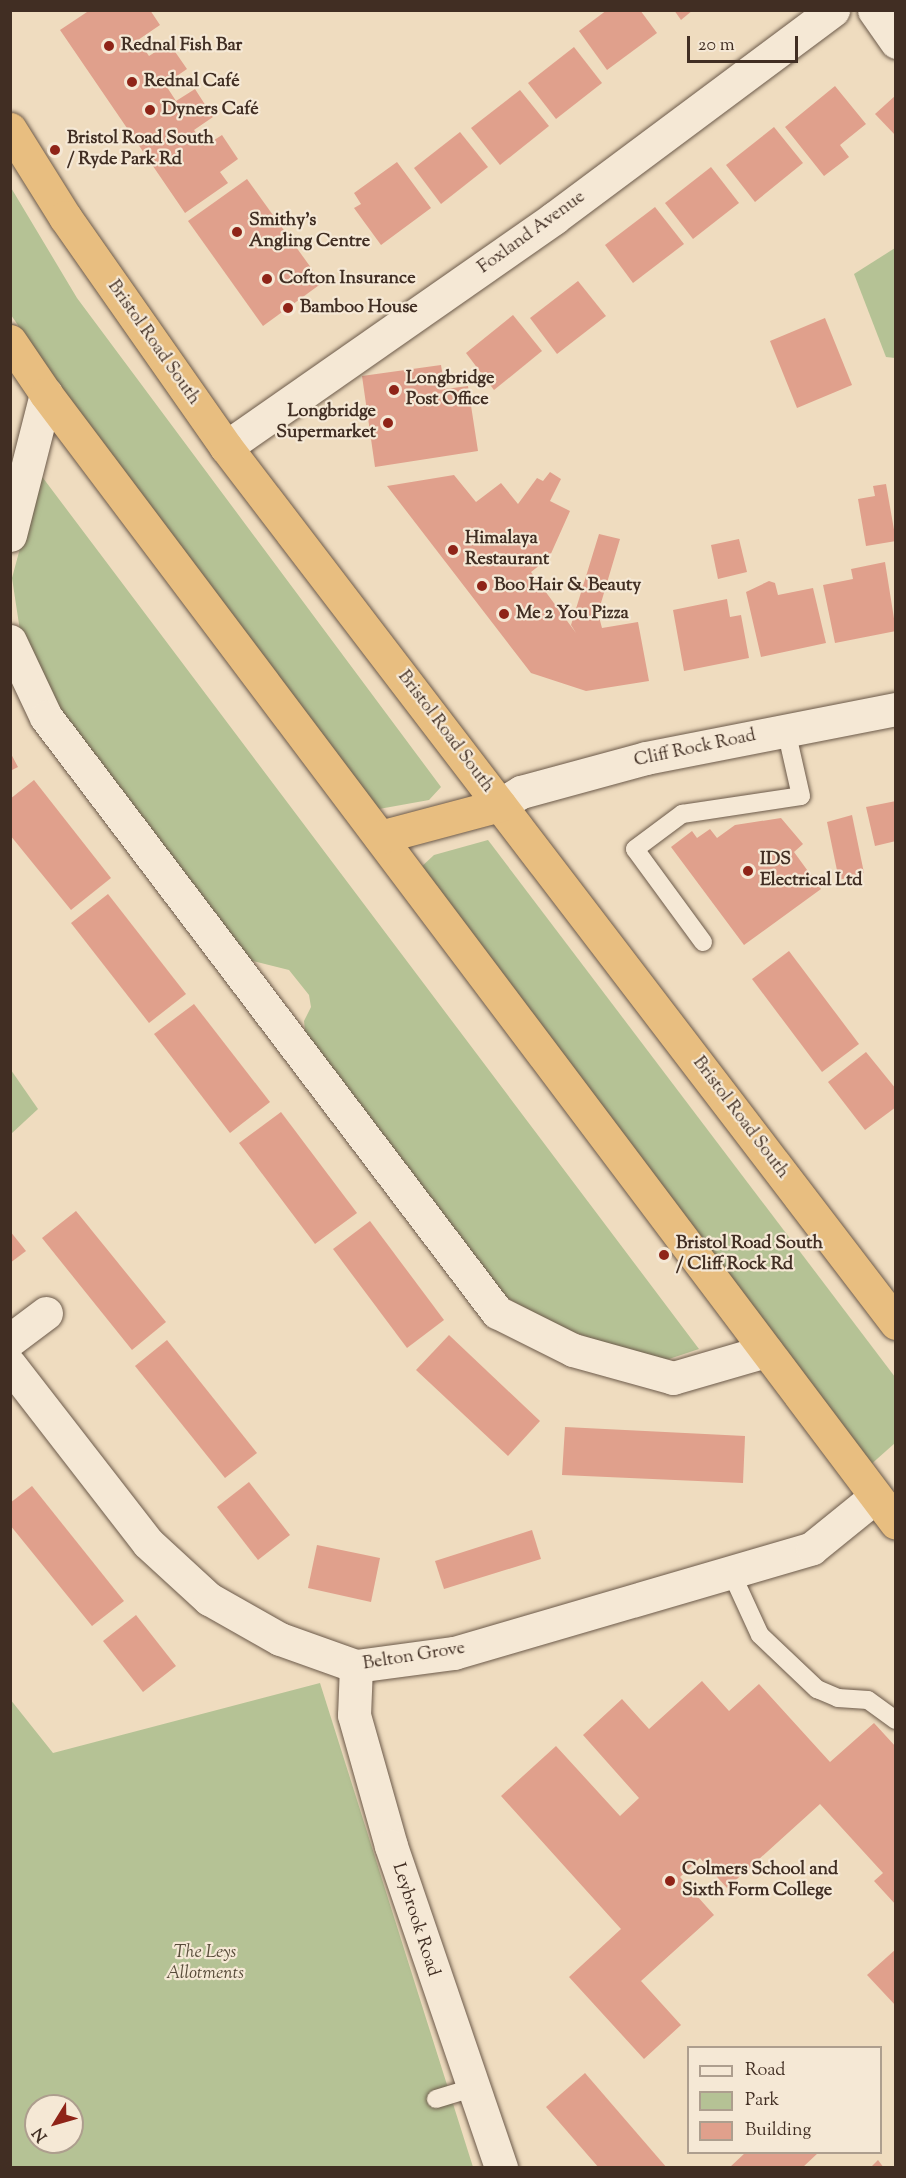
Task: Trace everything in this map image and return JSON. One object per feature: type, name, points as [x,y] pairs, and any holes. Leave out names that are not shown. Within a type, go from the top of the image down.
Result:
[{"type":"highway","name":"Bristol Road South","points":[[10,129],[65,217],[226,447],[896,1323]]},
{"type":"highway","points":[[10,341],[46,394],[766,1351],[885,1490],[896,1523]]},
{"type":"highway","points":[[380,837],[500,805]]},
{"type":"street","name":"Foxland Avenue","points":[[226,447],[554,218],[833,10]]},
{"type":"street","points":[[874,10],[896,42]]},
{"type":"street","points":[[10,535],[46,394]]},
{"type":"street","points":[[10,641],[46,717],[497,1312],[573,1350],[673,1378],[766,1351]]},
{"type":"street","name":"Cliff Rock Road","points":[[500,805],[522,792],[646,758],[896,709]]},
{"type":"street","points":[[10,1340],[46,1313]]},
{"type":"street","name":"Belton Grove","points":[[10,1365],[148,1543],[209,1599],[280,1639],[356,1666],[454,1653],[812,1548],[885,1490]]},
{"type":"street","name":"Leybrook Road","points":[[356,1666],[357,1726],[391,1846],[471,2088],[501,2168]]},
{"type":"lane","points":[[702,942],[635,849],[682,814],[801,796],[786,730]]},
{"type":"lane","points":[[731,1572],[759,1635],[818,1689],[838,1698],[868,1700],[896,1720]]},
{"type":"lane","points":[[436,2099],[471,2088]]},
{"type":"green space","points":[[10,186],[77,298],[441,787],[429,800],[379,809],[61,389],[11,315]]},
{"type":"green space","points":[[895,248],[896,358],[886,357],[854,274]]},
{"type":"green space","points":[[40,474],[699,1349],[666,1360],[640,1356],[559,1327],[498,1293],[306,1040],[304,1021],[311,1007],[309,995],[289,970],[245,959],[54,712],[22,644],[12,578]]},
{"type":"green space","points":[[488,840],[895,1377],[895,1443],[868,1467],[420,868],[434,855]]},
{"type":"green space","points":[[11,1070],[38,1109],[10,1134]]},
{"type":"green space","name":"The Leys Allotments","points":[[320,1683],[473,2167],[11,2167],[10,1699],[53,1753]]},
{"type":"building","points":[[90,10],[150,10],[160,25],[138,40],[149,56],[169,43],[187,69],[165,84],[176,101],[195,89],[213,117],[194,130],[205,146],[222,135],[238,159],[220,172],[228,183],[185,213],[60,30]]},
{"type":"building","points":[[607,10],[640,10],[657,33],[607,70],[579,31]]},
{"type":"building","points":[[674,10],[693,10],[681,20]]},
{"type":"building","points":[[574,47],[602,83],[556,119],[528,83]]},
{"type":"building","points":[[835,86],[866,124],[840,145],[849,157],[824,176],[785,127]]},
{"type":"building","points":[[520,90],[549,126],[500,165],[471,128]]},
{"type":"building","points":[[896,95],[896,136],[875,114]]},
{"type":"building","points":[[774,127],[803,163],[755,202],[726,165]]},
{"type":"building","points":[[460,132],[488,167],[441,204],[414,168]]},
{"type":"building","points":[[397,162],[431,208],[381,245],[354,208],[361,204],[354,193]]},
{"type":"building","points":[[711,167],[739,203],[693,239],[665,203]]},
{"type":"building","points":[[247,179],[322,283],[263,326],[188,221]]},
{"type":"building","points":[[655,207],[684,244],[633,283],[605,245]]},
{"type":"building","points":[[578,281],[606,316],[557,354],[530,318]]},
{"type":"building","points":[[513,315],[542,351],[494,390],[466,353]]},
{"type":"building","points":[[825,318],[852,385],[797,408],[770,341]]},
{"type":"building","points":[[441,365],[445,389],[468,386],[478,451],[375,467],[362,376]]},
{"type":"building","points":[[550,472],[561,479],[550,501],[570,511],[549,558],[531,572],[576,633],[571,625],[599,534],[620,539],[598,613],[602,628],[638,622],[649,681],[586,691],[531,673],[387,486],[454,475],[476,502],[501,483],[518,504],[537,478],[543,481]]},
{"type":"building","points":[[886,484],[896,541],[866,546],[858,499],[875,496],[873,486]]},
{"type":"building","points":[[739,539],[747,572],[718,579],[711,545]]},
{"type":"building","points":[[885,562],[896,631],[835,643],[823,585],[853,579],[851,569]]},
{"type":"building","points":[[769,581],[775,583],[778,595],[813,588],[826,643],[761,657],[746,592]]},
{"type":"building","points":[[727,599],[730,617],[741,615],[749,658],[684,671],[673,610]]},
{"type":"building","points":[[10,752],[18,767],[10,771]]},
{"type":"building","points":[[34,780],[111,878],[71,910],[10,835],[10,799]]},
{"type":"building","points":[[896,801],[896,841],[875,846],[866,807]]},
{"type":"building","points":[[852,815],[864,873],[839,880],[827,822]]},
{"type":"building","name":"IDS Electrical Ltd","points":[[781,818],[803,844],[794,852],[821,889],[744,945],[671,847],[692,831],[697,838],[710,829],[717,838],[735,825]]},
{"type":"building","points":[[108,894],[186,994],[149,1023],[71,923]]},
{"type":"building","points":[[789,951],[859,1044],[822,1072],[752,979]]},
{"type":"building","points":[[194,1004],[270,1102],[230,1133],[154,1034]]},
{"type":"building","points":[[866,1052],[896,1089],[896,1107],[865,1130],[828,1082]]},
{"type":"building","points":[[281,1112],[357,1213],[315,1244],[239,1143]]},
{"type":"building","points":[[76,1211],[166,1322],[132,1350],[42,1238]]},
{"type":"building","points":[[370,1221],[444,1320],[407,1348],[333,1249]]},
{"type":"building","points":[[10,1231],[26,1251],[10,1263]]},
{"type":"building","points":[[449,1335],[540,1421],[508,1456],[416,1370]]},
{"type":"building","points":[[167,1340],[257,1453],[225,1478],[135,1366]]},
{"type":"building","points":[[565,1427],[745,1436],[743,1483],[562,1475]]},
{"type":"building","points":[[249,1482],[290,1535],[258,1560],[217,1507]]},
{"type":"building","points":[[32,1486],[124,1601],[92,1626],[10,1525],[10,1503]]},
{"type":"building","points":[[532,1530],[541,1559],[444,1589],[435,1561]]},
{"type":"building","points":[[317,1545],[380,1558],[371,1602],[308,1588]]},
{"type":"building","points":[[136,1615],[176,1666],[143,1692],[103,1641]]},
{"type":"building","points":[[702,1681],[729,1711],[759,1684],[830,1762],[874,1723],[896,1747],[896,1905],[874,1881],[883,1873],[820,1804],[727,1888],[700,1858],[680,1877],[714,1915],[641,1981],[681,2025],[644,2059],[569,1977],[621,1929],[501,1796],[556,1746],[620,1816],[639,1798],[583,1735],[622,1699],[649,1729]]},
{"type":"building","points":[[896,1949],[896,2006],[867,1975]]},
{"type":"building","points":[[585,2073],[667,2168],[599,2168],[546,2107]]},
{"type":"building","points":[[744,2154],[817,2154],[802,2168],[729,2168]]},
{"type":"building","points":[[878,2160],[884,2168],[870,2168]]},
{"type":"place","name":"Rednal Fish Bar","points":[[109,46]]},
{"type":"place","name":"Rednal Café","points":[[132,82]]},
{"type":"place","name":"Dyners Café","points":[[150,110]]},
{"type":"place","name":"Bristol Road South / Ryde Park Rd","points":[[55,150]]},
{"type":"place","name":"Smithy's Angling Centre","points":[[237,232]]},
{"type":"place","name":"Cofton Insurance","points":[[267,279]]},
{"type":"place","name":"Bamboo House","points":[[288,308]]},
{"type":"place","name":"Longbridge Post Office","points":[[394,390]]},
{"type":"place","name":"Longbridge Supermarket","points":[[388,423]]},
{"type":"place","name":"Himalaya Restaurant","points":[[453,550]]},
{"type":"place","name":"Boo Hair & Beauty","points":[[482,586]]},
{"type":"place","name":"Me 2 You Pizza","points":[[504,614]]},
{"type":"place","name":"IDS Electrical Ltd","points":[[748,871]]},
{"type":"place","name":"Bristol Road South / Cliff Rock Rd","points":[[664,1255]]},
{"type":"place","name":"Colmers School and Sixth Form College","points":[[670,1881]]}]
